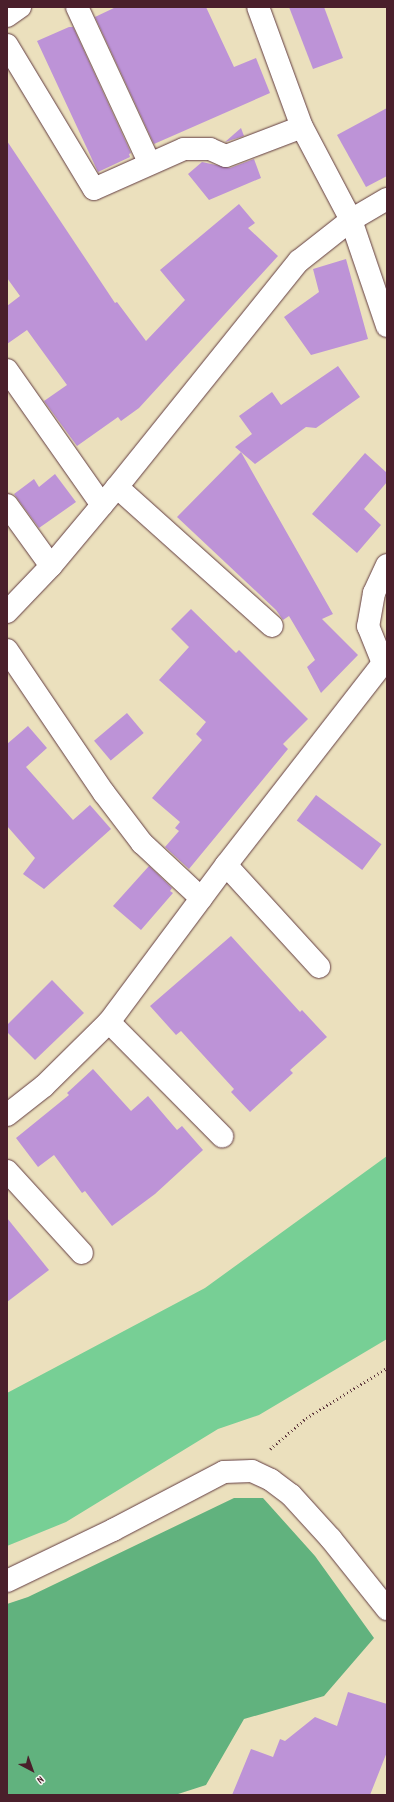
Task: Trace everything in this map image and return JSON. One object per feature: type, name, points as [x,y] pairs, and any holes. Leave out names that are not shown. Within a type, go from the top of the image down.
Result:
[{"type":"street","points":[[7,16],[20,7]]},
{"type":"street","points":[[77,7],[149,162]]},
{"type":"street","points":[[258,7],[302,126],[351,220],[387,326]]},
{"type":"street","points":[[7,45],[94,189],[149,162],[184,148],[210,149],[226,156],[302,126]]},
{"type":"street","points":[[7,612],[51,566],[117,487],[299,261],[351,220],[387,199]]},
{"type":"street","points":[[7,370],[102,505]]},
{"type":"street","points":[[117,487],[272,626]]},
{"type":"street","points":[[7,505],[51,566]]},
{"type":"street","points":[[9,1110],[44,1086],[109,1022],[200,898],[385,665],[368,626],[374,593],[387,565]]},
{"type":"street","points":[[7,650],[104,793],[138,836],[200,898]]},
{"type":"street","points":[[226,865],[319,967]]},
{"type":"street","points":[[109,1022],[222,1136]]},
{"type":"street","points":[[7,1171],[82,1252]]},
{"type":"street","points":[[7,1581],[113,1530],[224,1472],[252,1471],[272,1480],[291,1495],[330,1539],[387,1609]]},
{"type":"path","points":[[252,1471],[272,1446],[306,1418],[387,1368]]},
{"type":"green space","points":[[387,1156],[387,1339],[259,1415],[218,1429],[66,1522],[7,1546],[7,1393],[205,1288]]},
{"type":"green space","points":[[234,1498],[263,1498],[315,1556],[374,1638],[324,1696],[244,1719],[206,1785],[175,1795],[7,1795],[7,1604],[28,1597]]},
{"type":"building","points":[[116,7],[206,7],[234,67],[256,58],[270,93],[154,144],[95,17]]},
{"type":"building","points":[[289,7],[324,7],[343,58],[313,69]]},
{"type":"building","points":[[69,27],[73,27],[131,153],[129,154],[130,157],[98,172],[37,41]]},
{"type":"building","points":[[387,108],[387,176],[366,187],[337,135]]},
{"type":"building","points":[[241,128],[244,136],[225,142]]},
{"type":"building","points":[[7,141],[115,303],[117,302],[146,341],[185,300],[160,270],[239,204],[255,223],[248,228],[278,256],[139,408],[121,421],[118,417],[77,446],[44,401],[67,385],[27,330],[7,344],[7,306],[20,296],[7,278]]},
{"type":"building","points":[[254,159],[261,178],[209,200],[188,174],[202,162],[230,168]]},
{"type":"building","points":[[346,259],[368,339],[311,355],[284,317],[319,292],[313,269]]},
{"type":"building","points":[[338,366],[360,397],[316,428],[306,427],[255,464],[235,447],[252,434],[239,416],[272,392],[281,405]]},
{"type":"building","points":[[241,452],[333,614],[322,619],[358,655],[321,693],[307,667],[315,660],[289,616],[283,620],[276,610],[177,517]]},
{"type":"building","points":[[365,453],[387,473],[387,482],[364,509],[381,525],[357,553],[312,514]]},
{"type":"building","points":[[55,474],[76,502],[39,528],[14,494],[34,479],[39,487]]},
{"type":"building","points":[[191,609],[236,653],[239,650],[308,719],[283,744],[288,749],[189,869],[165,847],[179,831],[175,828],[180,822],[152,798],[202,740],[196,734],[206,722],[159,680],[189,647],[171,629]]},
{"type":"building","points":[[127,713],[144,733],[111,761],[94,741]]},
{"type":"building","points":[[28,726],[47,748],[26,767],[73,820],[90,805],[111,829],[44,889],[23,874],[35,858],[7,826],[7,744]]},
{"type":"building","points":[[316,795],[381,844],[362,870],[297,821]]},
{"type":"building","points":[[149,866],[172,888],[170,891],[173,893],[141,930],[113,906]]},
{"type":"building","points":[[231,936],[300,1012],[302,1010],[327,1037],[290,1070],[293,1073],[250,1112],[231,1092],[234,1089],[181,1031],[176,1035],[150,1006]]},
{"type":"building","points":[[52,980],[84,1013],[35,1060],[7,1032],[7,1025]]},
{"type":"building","points":[[93,1069],[131,1111],[148,1096],[177,1130],[182,1126],[203,1150],[155,1194],[112,1226],[85,1191],[82,1193],[54,1155],[38,1167],[16,1138],[69,1095],[67,1093]]},
{"type":"building","points":[[7,1218],[49,1270],[7,1302]]},
{"type":"building","points":[[348,1692],[387,1704],[387,1752],[370,1795],[232,1795],[251,1749],[273,1757],[280,1739],[285,1741],[315,1717],[337,1726]]}]
